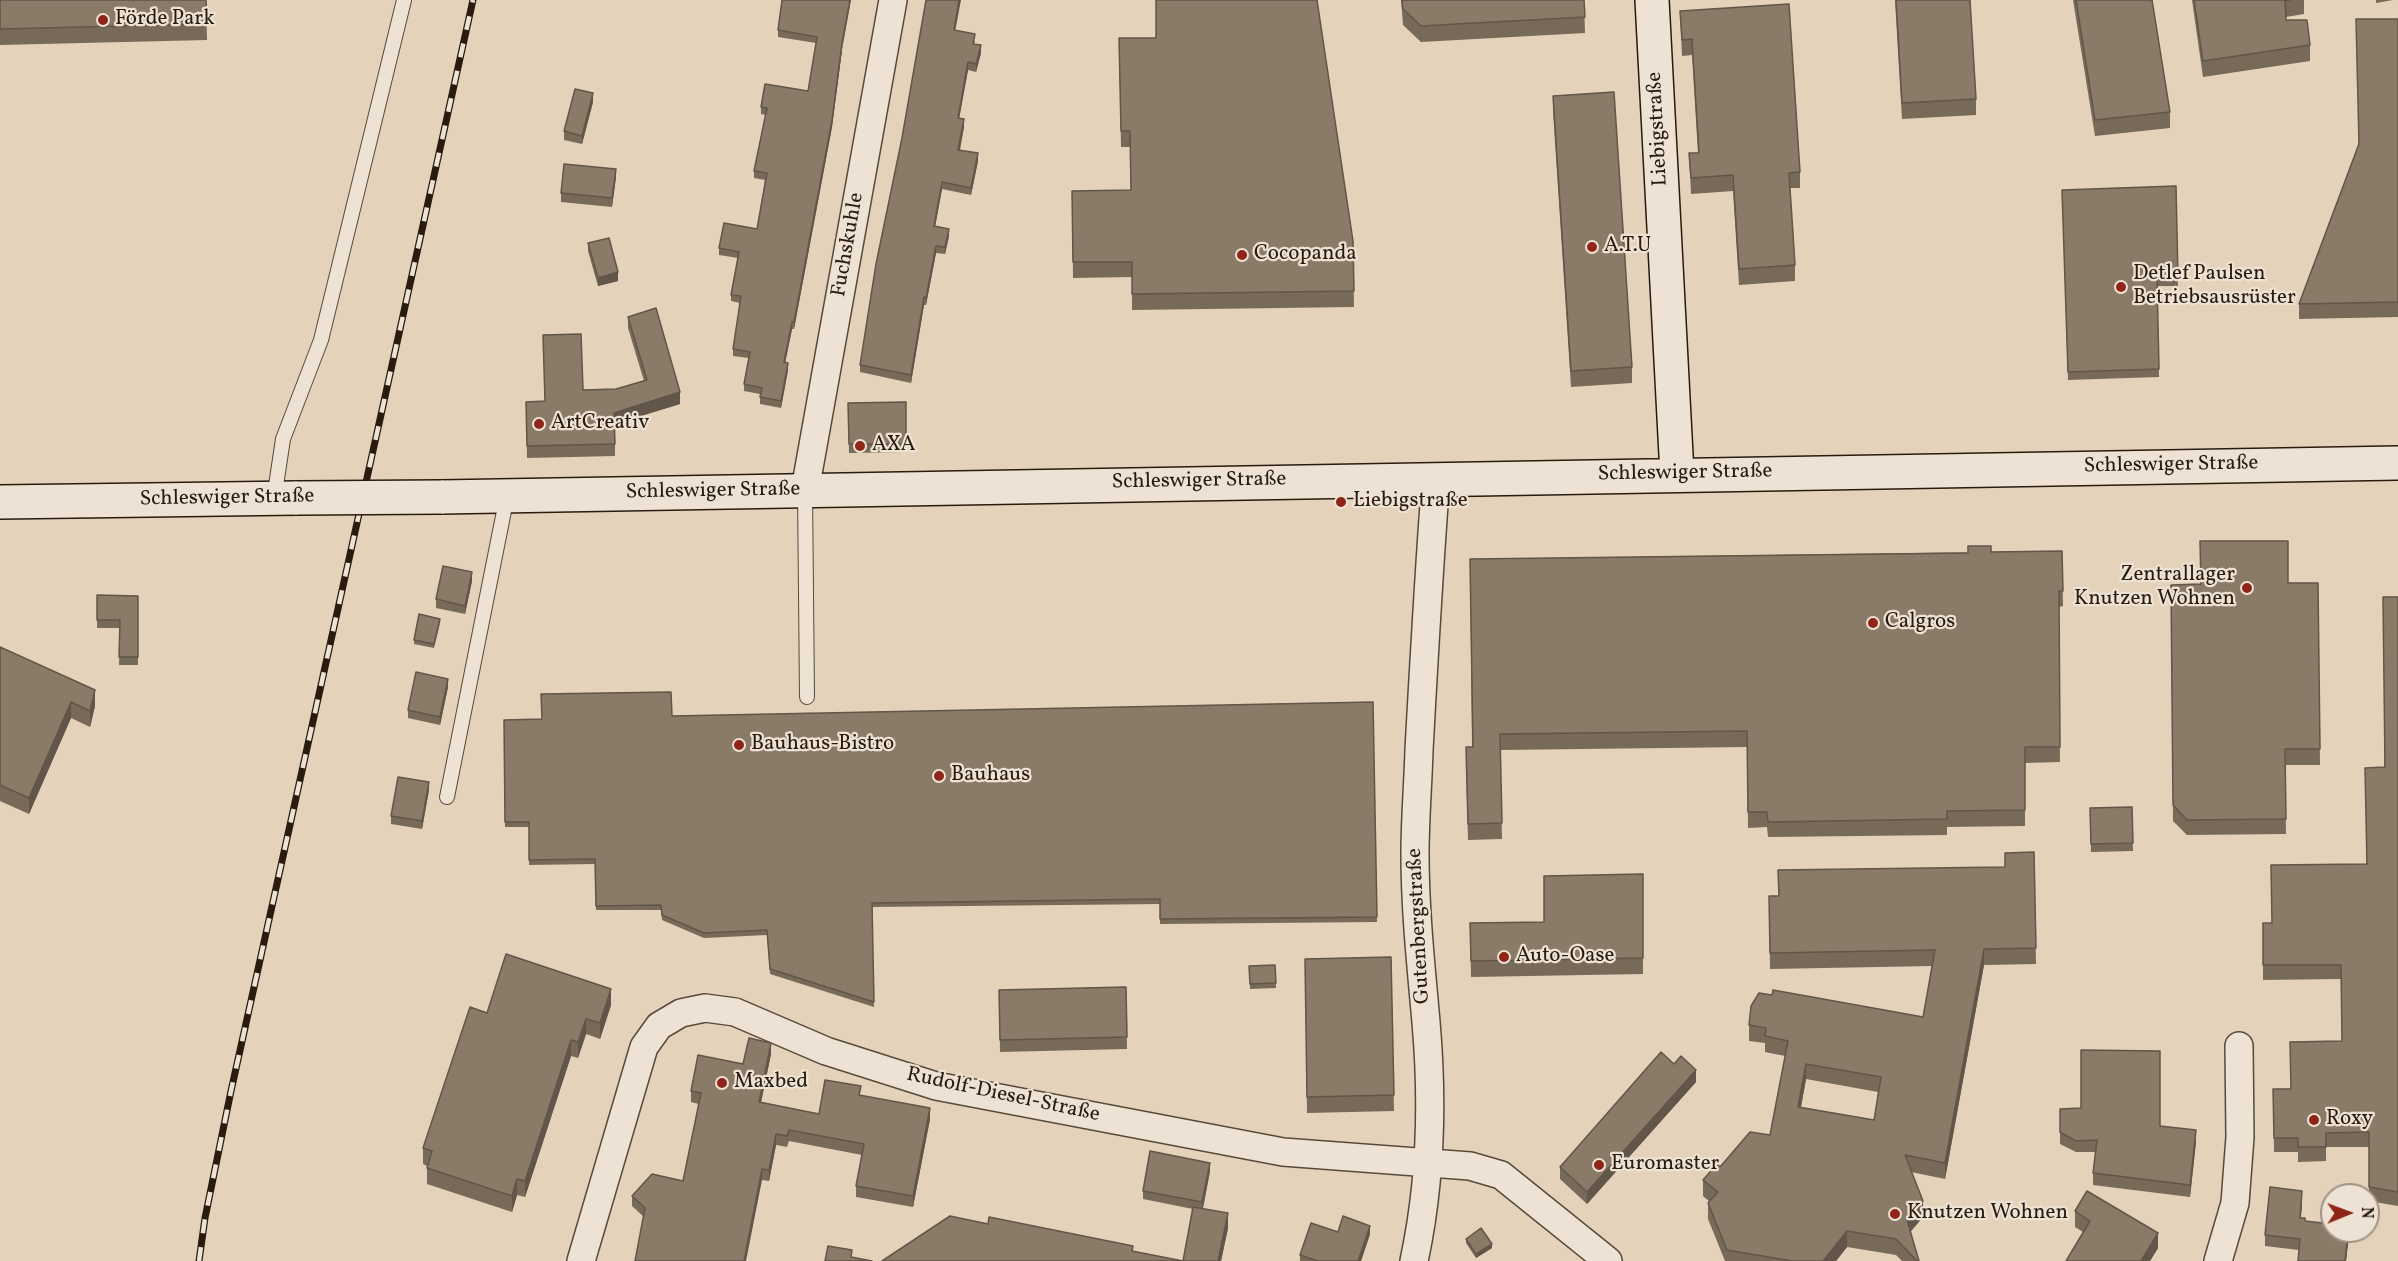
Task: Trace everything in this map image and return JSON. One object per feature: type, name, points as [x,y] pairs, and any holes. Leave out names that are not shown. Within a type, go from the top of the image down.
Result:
[{"type":"main road","name":"Liebigstraße","points":[[1652,0],[1677,474]]},
{"type":"main road","name":"Schleswiger Straße","points":[[0,502],[441,497],[2398,462]]},
{"type":"street","name":"Fuchskuhle","points":[[805,490],[893,0]]},
{"type":"street","name":"Gutenbergstraße","points":[[1414,1261],[1423,1217],[1429,1163],[1429,1083],[1418,945],[1415,854],[1423,673],[1436,478]]},
{"type":"street","name":"Rudolf-Diesel-Straße","points":[[581,1261],[644,1047],[659,1026],[681,1013],[705,1008],[735,1012],[826,1052],[936,1086],[1283,1152],[1429,1163]]},
{"type":"street","points":[[2218,1261],[2235,1203],[2240,1137],[2239,1046]]},
{"type":"street","points":[[1429,1163],[1470,1166],[1501,1174],[1608,1261]]},
{"type":"lane","points":[[285,499],[283,439],[321,340],[404,0]]},
{"type":"lane","points":[[805,490],[807,698]]},
{"type":"lane","points":[[447,797],[507,495]]},
{"type":"building","name":"Förde Park","points":[[0,0],[206,0],[207,24],[0,29]]},
{"type":"building","points":[[782,0],[850,0],[832,120],[794,322],[792,322],[784,362],[788,363],[781,401],[760,397],[762,388],[744,384],[750,352],[733,349],[741,296],[731,295],[739,252],[719,248],[724,223],[757,229],[767,173],[754,171],[767,108],[761,107],[765,84],[808,91],[817,37],[778,30]]},
{"type":"building","points":[[926,0],[959,0],[954,30],[975,34],[973,44],[981,45],[976,64],[968,62],[958,118],[964,119],[958,150],[978,153],[971,188],[942,182],[934,226],[949,229],[945,247],[936,246],[926,298],[924,297],[911,375],[860,365],[876,264],[902,138]]},
{"type":"building","points":[[1156,0],[1317,0],[1353,241],[1354,291],[1132,294],[1132,262],[1073,262],[1072,191],[1131,190],[1130,131],[1121,131],[1119,38],[1156,38]]},
{"type":"building","points":[[1402,0],[1584,0],[1585,17],[1421,26],[1403,9]]},
{"type":"building","points":[[1896,0],[1970,0],[1976,99],[1902,103]]},
{"type":"building","points":[[2076,0],[2152,0],[2170,112],[2095,120]]},
{"type":"building","points":[[2194,0],[2290,0],[2285,1],[2286,20],[2307,20],[2310,45],[2203,61]]},
{"type":"building","points":[[1789,4],[1800,172],[1789,173],[1795,265],[1739,269],[1733,175],[1691,178],[1689,153],[1699,153],[1692,39],[1682,40],[1680,11]]},
{"type":"building","points":[[2356,19],[2398,19],[2398,302],[2299,304],[2359,144]]},
{"type":"building","points":[[575,89],[593,93],[582,136],[564,131]]},
{"type":"building","name":"A.T.U","points":[[1614,92],[1632,367],[1571,371],[1553,96]]},
{"type":"building","points":[[564,164],[616,169],[612,198],[561,193]]},
{"type":"building","points":[[2176,186],[2178,278],[2157,278],[2159,369],[2068,372],[2062,190]]},
{"type":"building","points":[[609,238],[618,272],[598,278],[588,243]]},
{"type":"building","points":[[656,308],[680,392],[614,413],[615,444],[527,446],[526,402],[545,401],[543,335],[581,334],[583,390],[616,389],[647,380],[628,317]]},
{"type":"building","points":[[906,402],[906,444],[849,444],[848,403]]},
{"type":"building","points":[[2200,541],[2288,541],[2288,583],[2318,583],[2320,749],[2285,749],[2286,819],[2187,820],[2173,805],[2171,585],[2201,584]]},
{"type":"building","points":[[1968,546],[1991,546],[1991,552],[2062,551],[2063,591],[2059,591],[2060,747],[2025,747],[2025,810],[1947,811],[1947,819],[1768,822],[1767,812],[1748,812],[1747,731],[1500,734],[1502,823],[1468,824],[1466,747],[1473,747],[1470,559],[1968,553]]},
{"type":"building","points":[[443,566],[472,572],[465,606],[436,599]]},
{"type":"building","points":[[97,595],[138,596],[138,657],[119,657],[120,620],[97,620]]},
{"type":"building","points":[[2383,597],[2398,597],[2398,1192],[2380,1189],[2380,1183],[2369,1183],[2369,1132],[2326,1133],[2326,1147],[2298,1147],[2298,1138],[2274,1138],[2273,1089],[2291,1089],[2290,1042],[2342,1041],[2341,965],[2263,965],[2263,923],[2272,923],[2271,865],[2367,864],[2365,768],[2385,767]]},
{"type":"building","points":[[419,614],[440,619],[434,644],[414,640]]},
{"type":"building","points":[[0,647],[95,690],[90,711],[71,702],[29,798],[0,785]]},
{"type":"building","points":[[416,672],[448,679],[440,717],[408,710]]},
{"type":"building","name":"Bauhaus","points":[[671,692],[672,716],[1373,702],[1377,917],[1160,919],[1160,899],[872,903],[874,1002],[770,969],[767,930],[704,933],[662,915],[661,905],[596,906],[595,859],[529,860],[529,822],[505,822],[504,720],[542,719],[541,694]]},
{"type":"building","points":[[398,777],[429,782],[422,821],[391,816]]},
{"type":"building","points":[[2132,807],[2133,843],[2091,844],[2090,808]]},
{"type":"building","points":[[2034,852],[2036,948],[1984,949],[1945,1163],[1905,1155],[1923,1201],[1907,1220],[1919,1261],[1896,1239],[1847,1231],[1823,1261],[1792,1261],[1727,1250],[1708,1203],[1718,1192],[1703,1180],[1717,1164],[1720,1167],[1750,1132],[1770,1135],[1788,1041],[1765,1036],[1766,1028],[1749,1025],[1751,1006],[1759,993],[1772,995],[1773,990],[1923,1017],[1935,950],[1770,953],[1769,896],[1779,896],[1778,870],[2005,867],[2005,853]],"holes":[[[1806,1064],[1881,1077],[1874,1120],[1798,1107]]]},
{"type":"building","points":[[1643,874],[1643,958],[1471,961],[1470,923],[1544,922],[1544,876]]},
{"type":"building","points":[[506,954],[611,989],[600,1023],[586,1019],[578,1042],[571,1040],[525,1181],[517,1179],[512,1196],[427,1168],[432,1151],[423,1148],[470,1007],[487,1013]]},
{"type":"building","points":[[1391,957],[1394,1095],[1307,1097],[1305,959]]},
{"type":"building","points":[[1275,965],[1276,983],[1250,984],[1249,966]]},
{"type":"building","points":[[1126,987],[1127,1037],[1000,1040],[999,990]]},
{"type":"building","points":[[749,1038],[771,1043],[759,1102],[819,1114],[825,1080],[861,1086],[859,1095],[930,1108],[913,1196],[856,1186],[864,1144],[789,1130],[787,1136],[776,1134],[769,1170],[762,1169],[744,1261],[635,1261],[645,1208],[632,1196],[652,1174],[683,1181],[701,1093],[691,1091],[698,1055],[743,1064]]},
{"type":"building","points":[[2081,1050],[2160,1051],[2160,1126],[2196,1130],[2190,1185],[2093,1173],[2097,1140],[2076,1141],[2060,1132],[2060,1109],[2081,1108]]},
{"type":"building","points":[[1661,1052],[1674,1064],[1681,1056],[1696,1070],[1587,1192],[1560,1167]]},
{"type":"building","points":[[1150,1151],[1210,1163],[1202,1202],[1143,1191]]},
{"type":"building","points":[[2270,1187],[2302,1191],[2300,1218],[2320,1223],[2320,1243],[2347,1243],[2345,1261],[2298,1261],[2300,1239],[2265,1235]]},
{"type":"building","points":[[2087,1191],[2158,1233],[2141,1261],[2066,1261],[2090,1221],[2075,1211]]},
{"type":"building","points":[[1193,1207],[1228,1213],[1218,1261],[1183,1261]]},
{"type":"building","points":[[950,1216],[988,1224],[989,1217],[1133,1246],[1132,1251],[1183,1261],[882,1261]]},
{"type":"building","points":[[1343,1216],[1370,1226],[1358,1261],[1318,1261],[1300,1255],[1311,1223],[1338,1232]]},
{"type":"building","points":[[1481,1228],[1492,1244],[1476,1254],[1466,1239]]},
{"type":"building","points":[[828,1246],[852,1250],[851,1257],[872,1261],[825,1261]]},
{"type":"railway","points":[[199,1261],[205,1218],[231,1091],[473,0]]},
{"type":"place","name":"Förde Park","points":[[103,20]]},
{"type":"place","name":"A.T.U","points":[[1592,247]]},
{"type":"place","name":"Cocopanda","points":[[1242,255]]},
{"type":"place","name":"Detlef Paulsen Betriebsausrüster","points":[[2121,287]]},
{"type":"place","name":"ArtCreativ","points":[[539,424]]},
{"type":"place","name":"AXA","points":[[860,446]]},
{"type":"place","name":"Liebigstraße","points":[[1341,502]]},
{"type":"place","name":"Zentrallager Knutzen Wohnen","points":[[2247,588]]},
{"type":"place","name":"Calgros","points":[[1873,623]]},
{"type":"place","name":"Bauhaus-Bistro","points":[[739,745]]},
{"type":"place","name":"Bauhaus","points":[[939,776]]},
{"type":"place","name":"Auto-Oase","points":[[1504,957]]},
{"type":"place","name":"Maxbed","points":[[722,1083]]},
{"type":"place","name":"Roxy","points":[[2314,1120]]},
{"type":"place","name":"Euromaster","points":[[1599,1165]]},
{"type":"place","name":"Knutzen Wohnen","points":[[1895,1214]]}]
